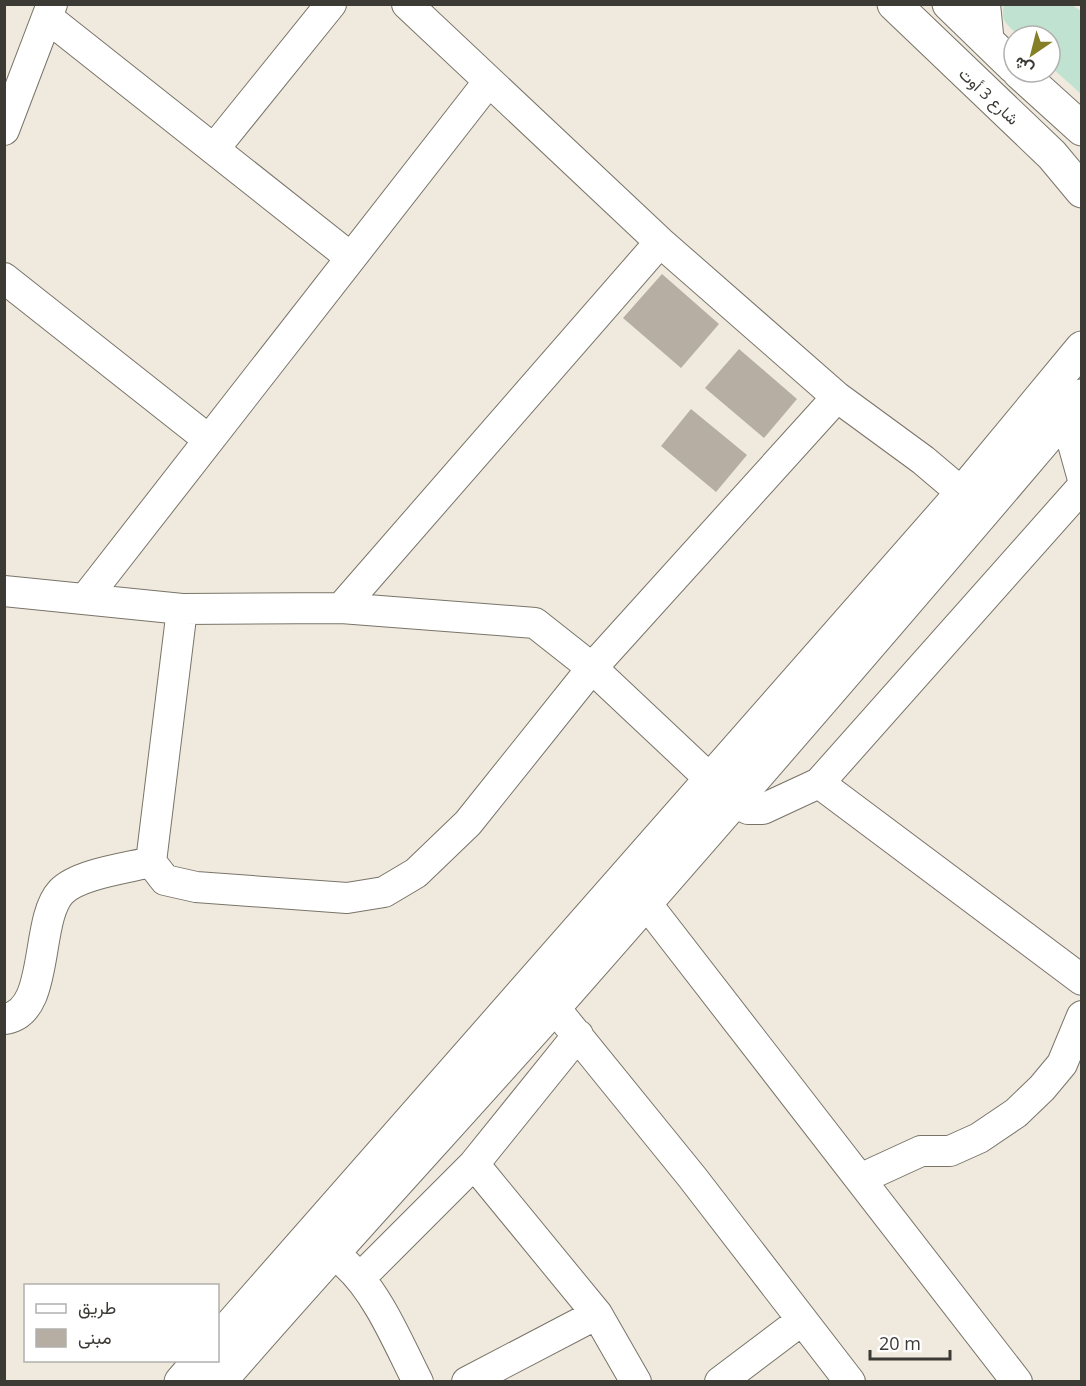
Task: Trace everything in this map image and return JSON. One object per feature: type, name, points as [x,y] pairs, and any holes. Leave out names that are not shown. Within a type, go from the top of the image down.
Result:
[{"type":"main road","name":"شارع 3 أوت","points":[[894,4],[1052,155],[1082,191]]},
{"type":"main road","points":[[949,4],[1002,56]]},
{"type":"main road","points":[[1032,84],[1082,129]]},
{"type":"main road","points":[[219,1339],[962,493],[1082,348]]},
{"type":"main road","points":[[219,1382],[332,1252],[554,1007],[737,799],[1073,406]]},
{"type":"main road","points":[[729,764],[741,768],[746,773],[737,799],[721,812],[707,808],[701,795],[711,777],[729,764]]},
{"type":"main road","points":[[182,1382],[198,1362]]},
{"type":"street","points":[[214,149],[331,4]]},
{"type":"street","points":[[407,4],[660,242],[837,397],[923,460],[962,493]]},
{"type":"street","points":[[985,4],[989,44]]},
{"type":"street","points":[[4,130],[50,11],[214,149],[350,257]]},
{"type":"street","points":[[85,599],[489,81]]},
{"type":"street","points":[[340,608],[660,242]]},
{"type":"street","points":[[4,278],[208,440]]},
{"type":"street","points":[[182,609],[152,862],[165,880],[196,887],[347,898],[384,892],[416,873],[468,822],[592,668],[837,397]]},
{"type":"street","points":[[1073,406],[1082,476]]},
{"type":"street","points":[[737,799],[748,809],[763,808],[819,783],[1082,487]]},
{"type":"street","points":[[4,591],[182,609],[340,608],[535,623],[592,668],[711,777]]},
{"type":"street","points":[[819,783],[1082,980]]},
{"type":"street","points":[[4,1019],[11,1018],[29,1004],[35,988],[49,916],[60,892],[80,880],[152,862]]},
{"type":"street","points":[[646,903],[1017,1382]]},
{"type":"street","points":[[554,1007],[692,1177],[850,1382]]},
{"type":"street","points":[[860,1179],[921,1151],[950,1151],[979,1138],[1016,1113],[1042,1088],[1062,1064],[1082,1016]]},
{"type":"street","points":[[361,1277],[474,1164],[578,1035]]},
{"type":"street","points":[[474,1164],[597,1314],[636,1382]]},
{"type":"street","points":[[332,1252],[361,1277],[418,1382]]},
{"type":"street","points":[[466,1382],[597,1314]]},
{"type":"street","points":[[720,1382],[802,1320]]},
{"type":"green space","points":[[1004,5],[1072,5],[1081,11],[1081,94],[1062,77],[1062,24],[1007,24],[1003,11]]},
{"type":"building","points":[[662,274],[719,324],[681,368],[623,318]]},
{"type":"building","points":[[739,349],[797,399],[764,438],[705,388]]},
{"type":"building","points":[[691,409],[747,455],[716,492],[661,446]]}]
